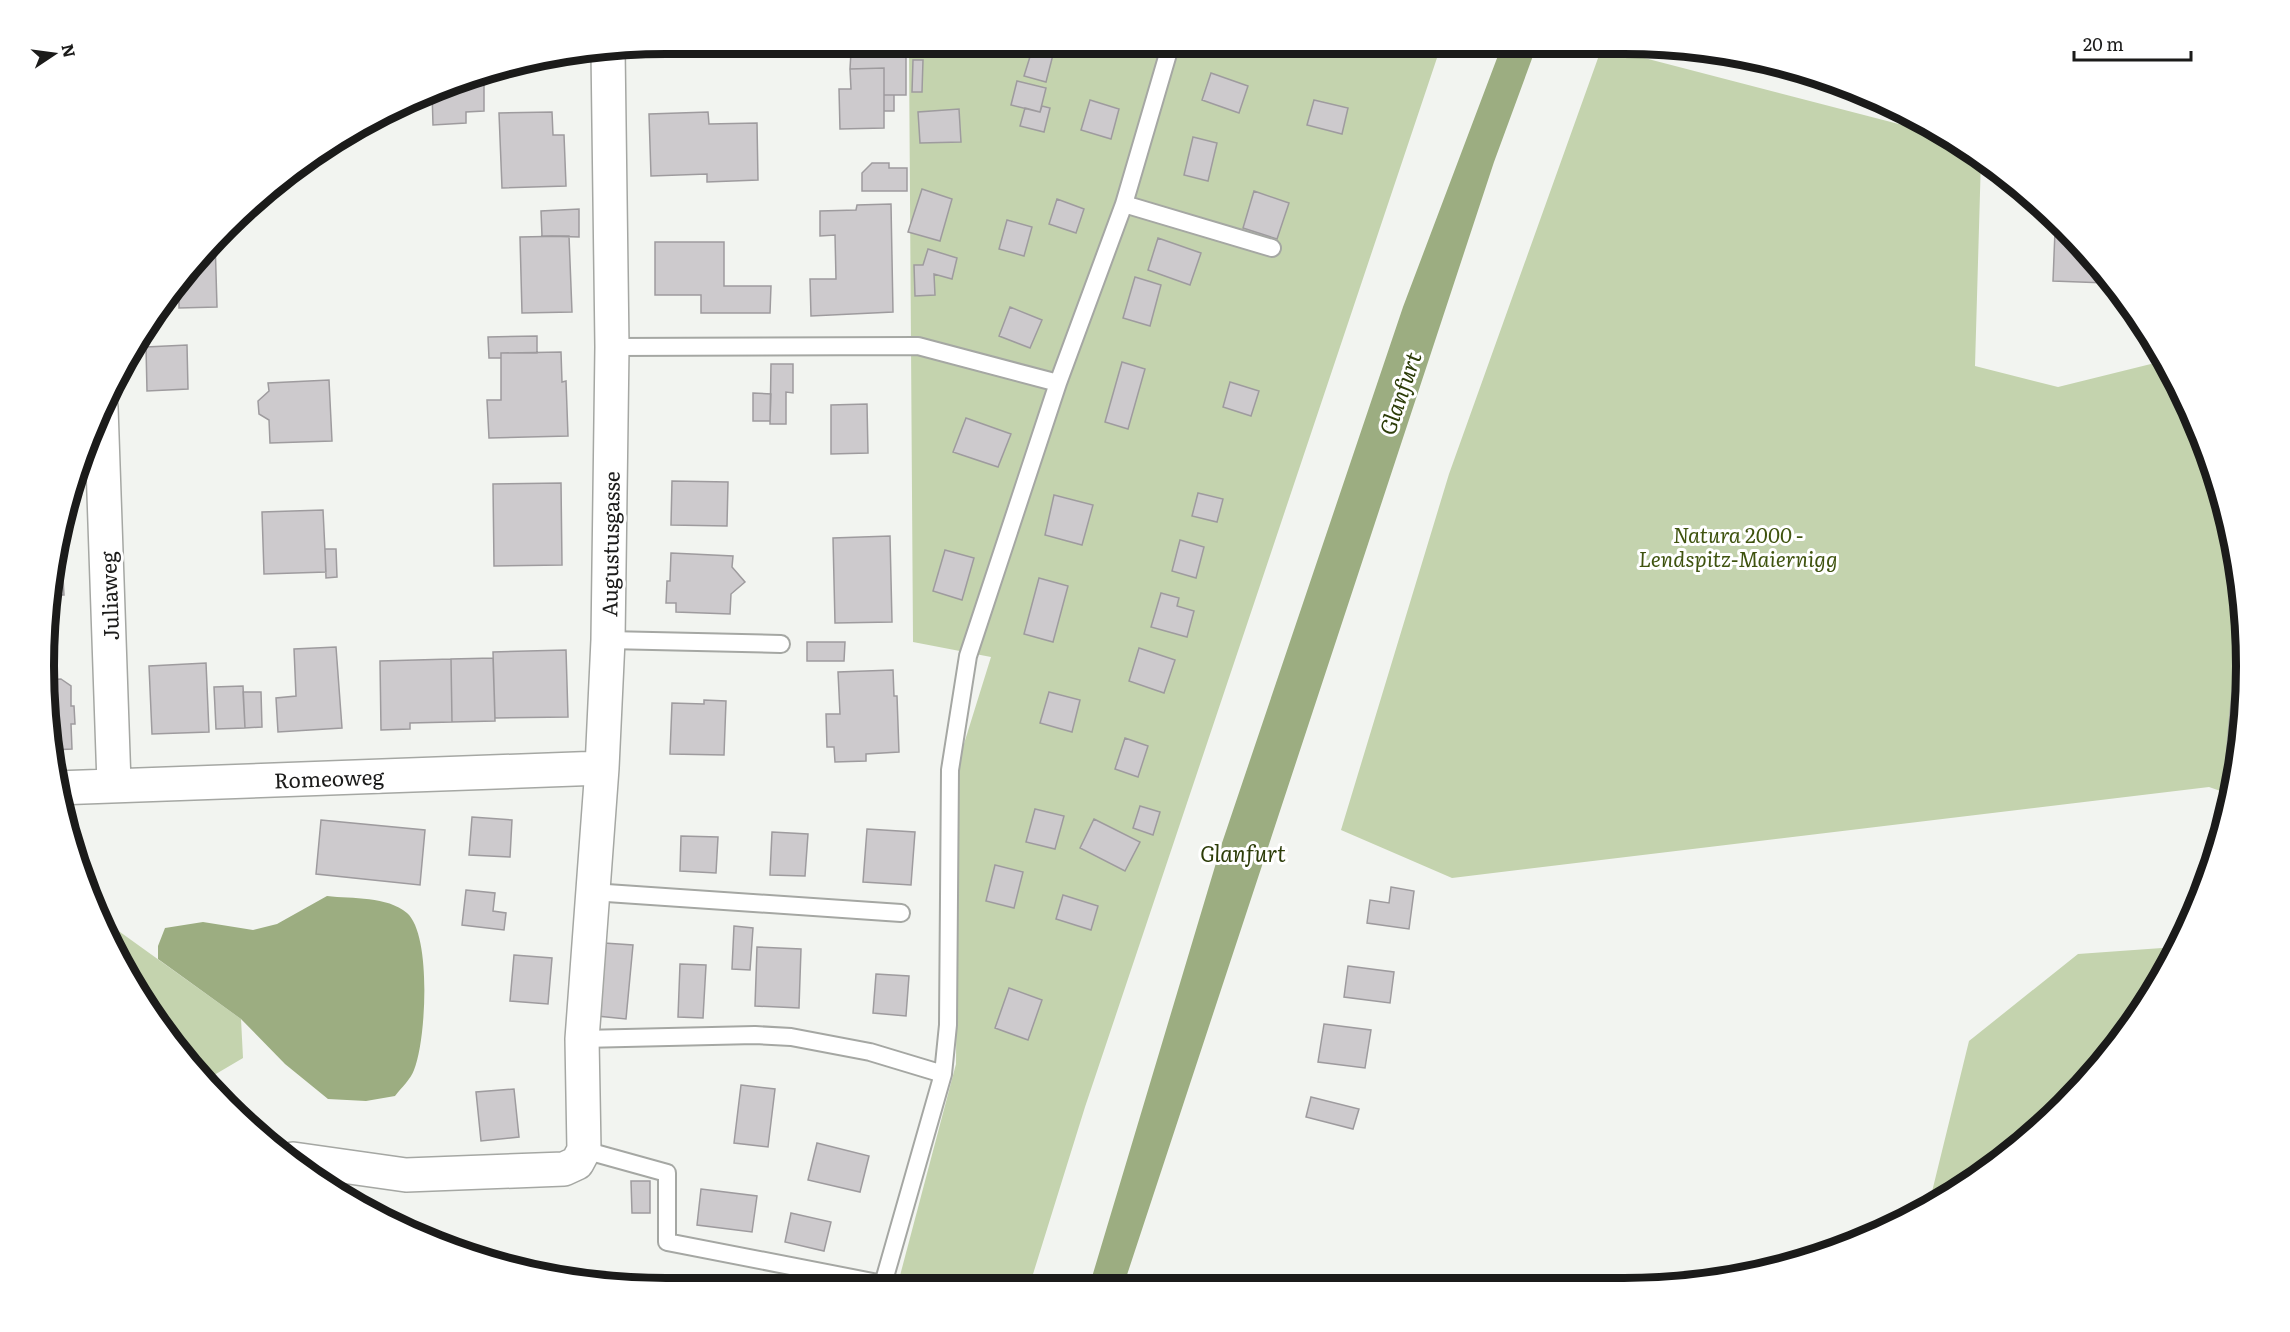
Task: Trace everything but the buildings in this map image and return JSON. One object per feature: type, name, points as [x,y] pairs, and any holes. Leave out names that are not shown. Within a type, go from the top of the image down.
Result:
[{"type":"street","name":"Augustusgasse","points":[[584,1150],[582,1039],[602,768],[608,640],[612,347],[608,57]]},
{"type":"street","name":"Juliaweg","points":[[102,430],[114,784]]},
{"type":"street","name":"Romeoweg","points":[[67,787],[602,768]]},
{"type":"street","points":[[306,1161],[406,1174],[564,1169],[577,1163],[584,1150]]},
{"type":"lane","points":[[885,1278],[943,1074],[948,1025],[950,770],[968,656],[1058,383],[1124,204],[1168,54]]},
{"type":"lane","points":[[1124,204],[1272,248]]},
{"type":"lane","points":[[612,347],[918,346],[1058,383]]},
{"type":"lane","points":[[608,640],[781,644]]},
{"type":"lane","points":[[592,892],[901,913]]},
{"type":"lane","points":[[582,1039],[755,1035],[791,1037],[870,1052],[943,1074]]},
{"type":"lane","points":[[584,1150],[667,1173],[667,1242],[852,1278]]},
{"type":"green space","points":[[909,54],[1438,54],[1085,1107],[1032,1278],[899,1278],[956,1064],[958,763],[991,657],[913,642]]},
{"type":"green space","name":"Natura 2000 - Lendspitz-Maiernigg","points":[[1599,54],[1630,54],[1916,129],[1981,169],[1975,366],[2058,387],[2156,363],[2173,395],[2204,469],[2224,547],[2231,586],[2235,626],[2235,706],[2231,746],[2222,792],[2209,787],[1452,878],[1341,830],[1449,474]]},
{"type":"green space","points":[[112,927],[241,1019],[243,1058],[212,1076],[180,1039],[157,1006]]},
{"type":"green space","points":[[2167,948],[2133,1006],[2110,1039],[2057,1099],[1997,1152],[1931,1195],[1969,1041],[2078,954]]},
{"type":"water","name":"Glanfurt","points":[[1499,54],[1534,54],[1494,162],[1126,1278],[1092,1278],[1222,843],[1403,307]]},
{"type":"water","points":[[327,896],[369,899],[390,904],[407,913],[415,925],[423,965],[424,1013],[418,1056],[413,1073],[395,1096],[366,1101],[328,1099],[285,1064],[241,1019],[158,959],[158,946],[165,928],[203,922],[253,930],[277,924]]}]
